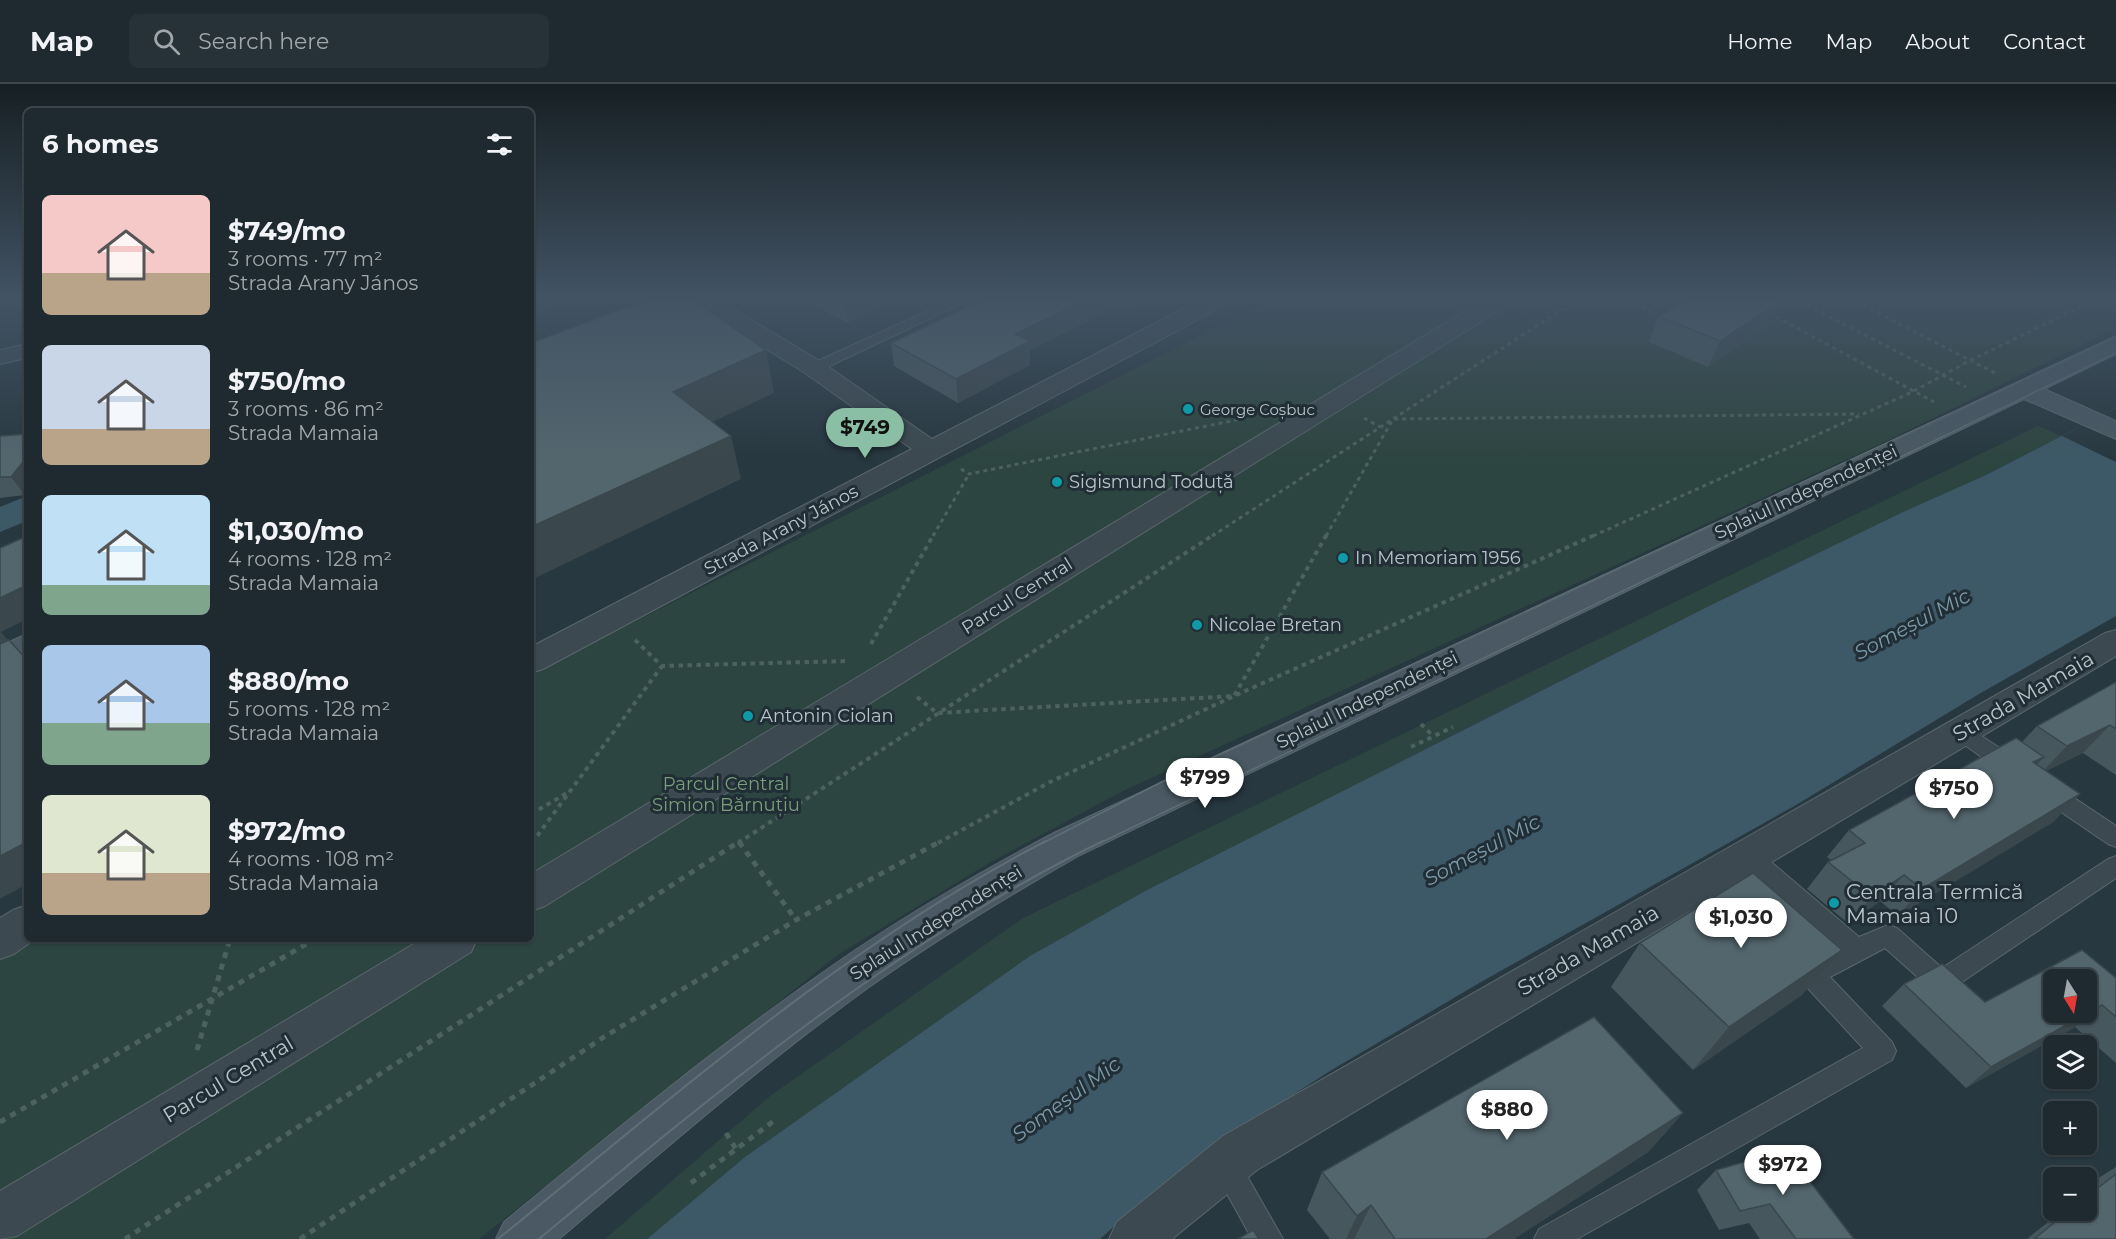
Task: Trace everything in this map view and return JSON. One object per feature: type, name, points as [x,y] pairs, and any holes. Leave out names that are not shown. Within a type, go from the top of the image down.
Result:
[{"type":"main road","name":"Splaiul Independenței","points":[[520,1239],[720,1074],[825,995],[912,935],[991,885],[1067,844],[2102,352]]},
{"type":"main road","points":[[2025,390],[2116,431]]},
{"type":"main road","points":[[0,661],[24,647]]},
{"type":"street","points":[[0,357],[23,352]]},
{"type":"street","points":[[788,352],[931,450]]},
{"type":"street","name":"Strada Arany János","points":[[534,659],[1118,352]]},
{"type":"street","name":"Parcul Central","points":[[534,892],[1415,352]]},
{"type":"street","name":"Strada Mamaia","points":[[1134,1239],[1240,1153],[2116,641]]},
{"type":"street","points":[[0,941],[24,924]]},
{"type":"street","name":"Parcul Central","points":[[0,1219],[452,942]]},
{"type":"lane","points":[[814,368],[849,352]]},
{"type":"lane","points":[[1960,732],[2116,838]]},
{"type":"lane","points":[[1748,856],[1857,950]]},
{"type":"lane","points":[[1549,1239],[1883,1051],[1812,975],[1888,935],[1941,982],[2116,866]]},
{"type":"lane","points":[[1225,1165],[1268,1239]]},
{"type":"path","points":[[125,1239],[1497,352]]},
{"type":"path","points":[[1840,352],[1912,392]]},
{"type":"path","points":[[1896,352],[1966,387]]},
{"type":"path","points":[[1952,352],[1996,374],[1986,378]]},
{"type":"path","points":[[300,1239],[604,1037],[796,920],[1050,782],[1234,696],[1912,392],[1988,352]]},
{"type":"path","points":[[1393,419],[1863,414]]},
{"type":"path","points":[[931,450],[969,474],[1254,417]]},
{"type":"path","points":[[1234,696],[1393,419]]},
{"type":"path","points":[[1370,422],[1380,427]]},
{"type":"path","points":[[867,650],[969,474]]},
{"type":"path","points":[[613,619],[662,666],[850,660]]},
{"type":"path","points":[[534,840],[662,666]]},
{"type":"path","points":[[927,705],[938,713],[1234,696]]},
{"type":"path","points":[[1421,724],[1433,736]]},
{"type":"path","points":[[1411,747],[1453,727]]},
{"type":"path","points":[[534,811],[570,791]]},
{"type":"path","points":[[739,842],[796,920]]},
{"type":"path","points":[[194,1059],[229,942]]},
{"type":"path","points":[[0,1122],[310,942]]},
{"type":"path","points":[[691,1183],[775,1120]]},
{"type":"path","points":[[726,1133],[736,1149]]},
{"type":"green space","name":"Parcul Central Simion Bărnuțiu","points":[[1168,352],[2068,352],[1889,440],[1123,791],[989,863],[839,954],[479,1239],[0,1239],[0,954],[24,941],[534,942],[534,672]]},
{"type":"green space","points":[[2038,426],[2062,436],[1986,475],[1903,512],[1709,606],[1145,891],[1030,956],[745,1157],[647,1239],[605,1239],[770,1096],[1023,918]]},
{"type":"water","name":"Someșul Mic","points":[[2116,408],[2116,616],[1979,694],[1796,805],[1481,982],[1330,1071],[1226,1138],[1129,1213],[1100,1239],[647,1239],[745,1157],[1030,956],[1145,891],[1709,606],[1903,512],[1986,475]]},
{"type":"pier","points":[[2116,408],[2116,462],[2062,436]]},
{"type":"building","points":[[534,352],[762,352],[673,392],[731,436],[534,526]]},
{"type":"building","points":[[907,352],[1009,352],[956,379]]},
{"type":"building","points":[[24,434],[24,461],[11,477],[0,477],[0,436]]},
{"type":"building","points":[[24,537],[24,586],[0,598],[0,548]]},
{"type":"building","points":[[9,640],[24,657],[24,844],[0,856],[0,644]]},
{"type":"building","points":[[2116,682],[2116,729],[2110,725],[2067,746],[2037,726]]},
{"type":"building","points":[[2016,738],[2044,757],[2033,762],[2080,794],[1922,889],[1904,875],[1872,897],[1828,862],[1865,843],[1849,830]]},
{"type":"building","points":[[1753,873],[1842,950],[1729,1027],[1640,943]]},
{"type":"building","points":[[2082,950],[2116,978],[2116,1017],[2102,1005],[2097,1008],[2097,969],[2047,969]]},
{"type":"building","points":[[1942,964],[1985,1002],[2043,971],[2043,1023],[2070,1023],[2048,1035],[2043,1035],[2043,1038],[1991,1067],[1904,984]]},
{"type":"building","points":[[1594,1017],[1683,1113],[1486,1239],[1395,1239],[1371,1205],[1357,1216],[1322,1172]]},
{"type":"building","points":[[1786,1150],[1854,1239],[1796,1239],[1770,1204],[1740,1211],[1716,1170]]},
{"type":"building","points":[[2116,1174],[2116,1239],[2034,1239],[2056,1221],[2097,1221],[2097,1189]]},
{"type":"building","points":[[1253,1230],[1259,1239],[1238,1239]]},
{"type":"waterway","points":[[0,521],[24,509]]},
{"type":"tram line","points":[[1043,843],[1177,774],[2082,352]]},
{"type":"tram line","points":[[1100,843],[2116,353]]},
{"type":"tram line","points":[[498,1239],[695,1078],[830,975],[900,927],[972,882],[1046,841]]},
{"type":"tram line","points":[[539,1239],[740,1075],[809,1023],[952,925],[1026,881],[1103,841]]},
{"type":"place","name":"George Coșbuc","points":[[1188,409]]},
{"type":"place","name":"Sigismund Toduță","points":[[1057,482]]},
{"type":"place","name":"In Memoriam 1956","points":[[1343,558]]},
{"type":"place","name":"Nicolae Bretan","points":[[1197,625]]},
{"type":"place","name":"Antonin Ciolan","points":[[748,716]]},
{"type":"place","name":"Centrala Termică Mamaia 10","points":[[1834,903]]}]
